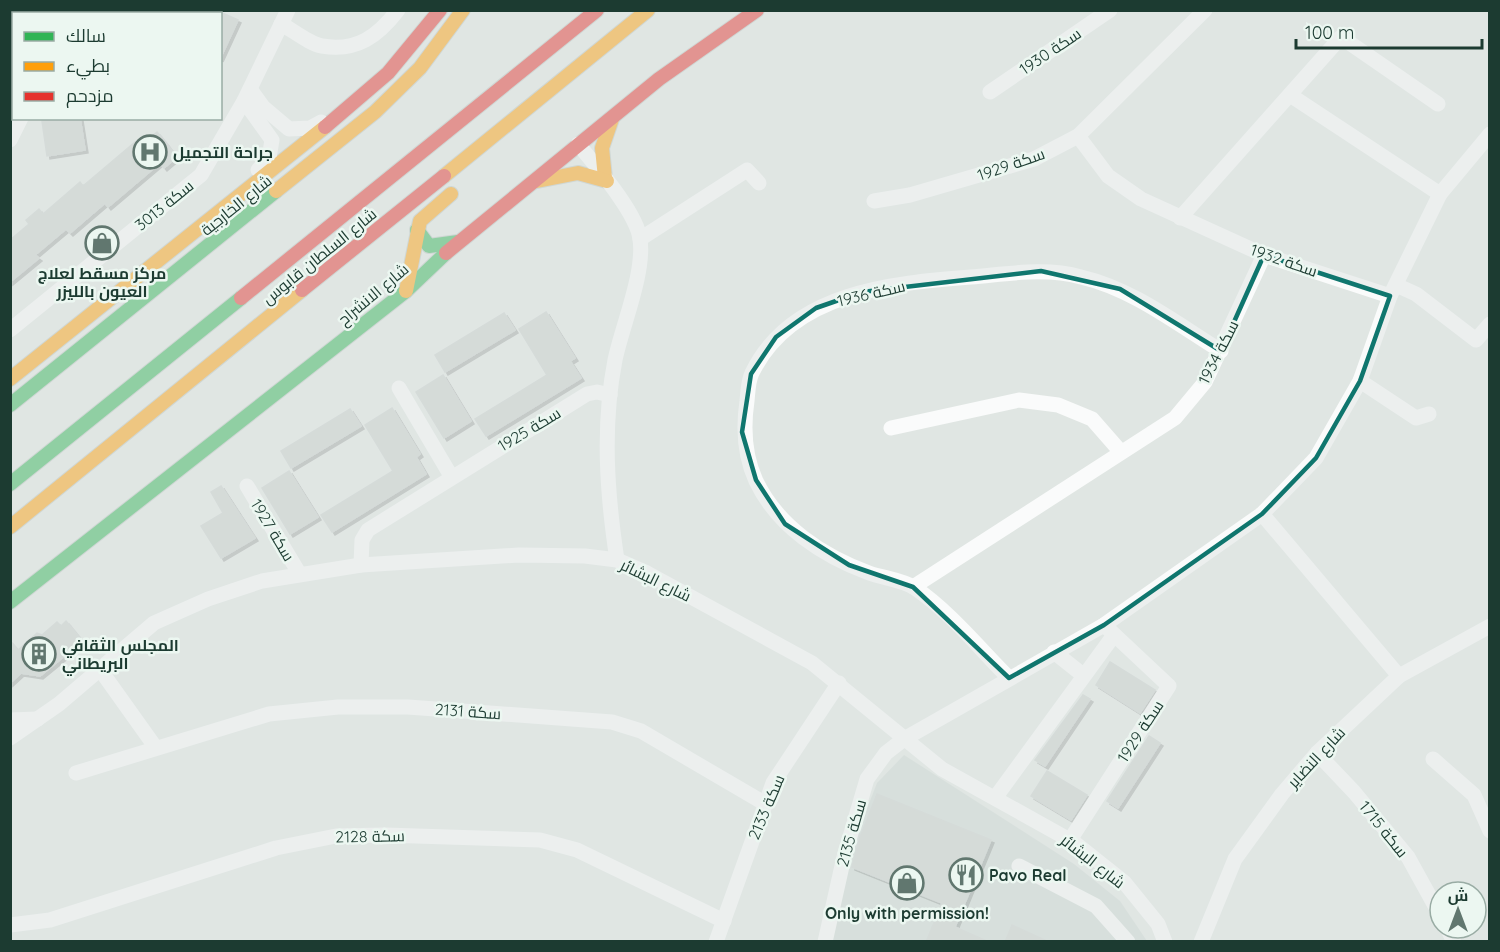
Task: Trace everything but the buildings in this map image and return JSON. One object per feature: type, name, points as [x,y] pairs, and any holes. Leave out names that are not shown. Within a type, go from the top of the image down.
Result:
[{"type":"main road","name":"شارع الخارجية","points":[[10,379],[360,99],[388,73],[440,10]]},
{"type":"main road","name":"شارع الخارجية","points":[[10,405],[375,112],[420,68],[463,10]]},
{"type":"main road","name":"شارع السلطان قابوس","points":[[10,484],[597,10]]},
{"type":"main road","name":"شارع السلطان قابوس","points":[[10,527],[648,10]]},
{"type":"main road","points":[[595,71],[648,10]]},
{"type":"main road","name":"شارع الانشراح","points":[[10,603],[406,291],[458,242],[578,144],[660,79],[757,10]]},
{"type":"main road","points":[[531,183],[578,173],[606,179],[600,156],[602,143],[613,117]]},
{"type":"main road","points":[[406,291],[417,230],[423,216],[460,186]]},
{"type":"main road","points":[[417,230],[429,246],[458,242]]},
{"type":"street","points":[[284,17],[321,46],[353,46],[381,32],[398,10]]},
{"type":"street","name":"سكة 1930","points":[[990,92],[1110,10]]},
{"type":"street","name":"سكة 1929","points":[[874,201],[910,195],[1034,159],[1078,136],[1201,12]]},
{"type":"street","name":"سكة 3013","points":[[10,330],[201,175],[247,95],[284,17]]},
{"type":"street","points":[[1180,218],[1341,37],[1438,104]]},
{"type":"street","points":[[247,95],[279,123],[296,130],[310,128],[360,99]]},
{"type":"street","points":[[224,210],[269,158],[272,150],[272,140],[247,95]]},
{"type":"street","points":[[1290,95],[1440,194]]},
{"type":"street","points":[[10,140],[20,120]]},
{"type":"street","points":[[904,739],[1054,652],[1109,630],[1262,514],[1316,458],[1360,381],[1393,290],[1440,194],[1490,134]]},
{"type":"street","name":"سكة 1932","points":[[1078,136],[1108,176],[1141,199],[1264,255],[1393,290]]},
{"type":"street","points":[[578,144],[628,211],[640,239],[637,271],[615,360],[610,395],[607,494],[617,561]]},
{"type":"street","points":[[640,239],[747,170],[759,183]]},
{"type":"street","name":"سكة 1934","points":[[913,587],[1175,418],[1205,382],[1264,255]]},
{"type":"street","name":"سكة 1936","points":[[1009,678],[942,611],[913,587],[849,566],[815,546],[785,524],[756,480],[742,432],[751,374],[776,337],[816,308],[862,292],[935,280],[1041,271],[1080,276],[1120,289],[1221,351]]},
{"type":"street","points":[[1393,290],[1416,294],[1476,340],[1490,324]]},
{"type":"street","points":[[1360,381],[1416,418],[1429,414]]},
{"type":"street","points":[[399,388],[451,476]]},
{"type":"street","name":"سكة 1925","points":[[361,565],[362,540],[368,530],[451,476],[587,394],[597,392],[610,395]]},
{"type":"street","points":[[891,428],[1019,400],[1058,405],[1092,419],[1120,452]]},
{"type":"street","name":"سكة 1927","points":[[246,486],[299,573]]},
{"type":"street","points":[[1262,514],[1399,676]]},
{"type":"street","name":"شارع البشائر","points":[[10,738],[59,704],[154,623],[207,599],[262,581],[299,573],[361,565],[519,555],[585,556],[617,561],[647,573],[812,663],[942,770],[1070,840],[1124,882],[1158,924],[1165,942]]},
{"type":"street","name":"شارع النضاير","points":[[1202,942],[1235,859],[1282,794],[1317,753],[1399,676],[1490,626]]},
{"type":"street","points":[[995,798],[1083,675],[1109,630]]},
{"type":"street","name":"سكة 1929","points":[[1070,840],[1169,686],[1109,630]]},
{"type":"street","points":[[1054,652],[1083,675]]},
{"type":"street","points":[[99,668],[156,748]]},
{"type":"street","name":"سكة 2133","points":[[716,942],[773,783],[839,683]]},
{"type":"street","name":"سكة 2131","points":[[76,773],[269,714],[338,707],[408,707],[612,722],[641,731],[764,803]]},
{"type":"street","points":[[10,720],[38,719]]},
{"type":"street","name":"سكة 2135","points":[[825,942],[844,857],[867,779],[886,753],[904,739]]},
{"type":"street","name":"سكة 1715","points":[[1317,753],[1354,792],[1408,857],[1428,893]]},
{"type":"street","points":[[1433,759],[1474,795],[1490,831]]},
{"type":"street","name":"سكة 2128","points":[[10,925],[50,920],[276,848],[336,836],[385,835],[540,840],[578,850],[724,921]]},
{"type":"street","points":[[1019,866],[1096,906],[1128,942]]},
{"type":"highlighted area","points":[[1264,255],[1390,296],[1360,381],[1316,458],[1262,514],[1104,625],[1009,678],[913,587],[849,565],[785,524],[756,480],[742,432],[751,374],[776,337],[816,308],[862,292],[1041,271],[1120,289],[1221,351]]},
{"type":"shaded area","points":[[904,755],[1074,864],[1120,901],[1147,941],[831,942],[855,839],[877,783]]},
{"type":"traffic: fast","points":[[10,405],[276,191]]},
{"type":"traffic: fast","points":[[417,230],[429,246],[458,242]]},
{"type":"traffic: fast","points":[[10,602],[406,291],[446,253]]},
{"type":"traffic: fast","points":[[10,484],[241,298]]},
{"type":"traffic: slow","points":[[276,191],[375,112],[420,68],[463,10]]},
{"type":"traffic: slow","points":[[444,176],[648,10]]},
{"type":"traffic: slow","points":[[605,178],[602,148],[612,119]]},
{"type":"traffic: slow","points":[[10,379],[325,127]]},
{"type":"traffic: slow","points":[[537,181],[578,173],[607,181]]},
{"type":"traffic: slow","points":[[406,291],[420,221],[451,194]]},
{"type":"traffic: slow","points":[[10,527],[302,290]]},
{"type":"traffic: jam","points":[[325,127],[388,73],[440,10]]},
{"type":"traffic: jam","points":[[241,298],[597,10]]},
{"type":"traffic: jam","points":[[446,253],[659,79],[757,10]]},
{"type":"traffic: jam","points":[[302,290],[444,176]]},
{"type":"place","name":"جراحة التجميل","points":[[150,152]]},
{"type":"place","name":"مركز مسقط لعلاج العيون بالليزر","points":[[102,243]]},
{"type":"place","name":"المجلس الثقافي البريطاني","points":[[39,654]]},
{"type":"place","name":"Pavo Real","points":[[966,875]]},
{"type":"place","name":"Only with permission!","points":[[907,883]]}]
